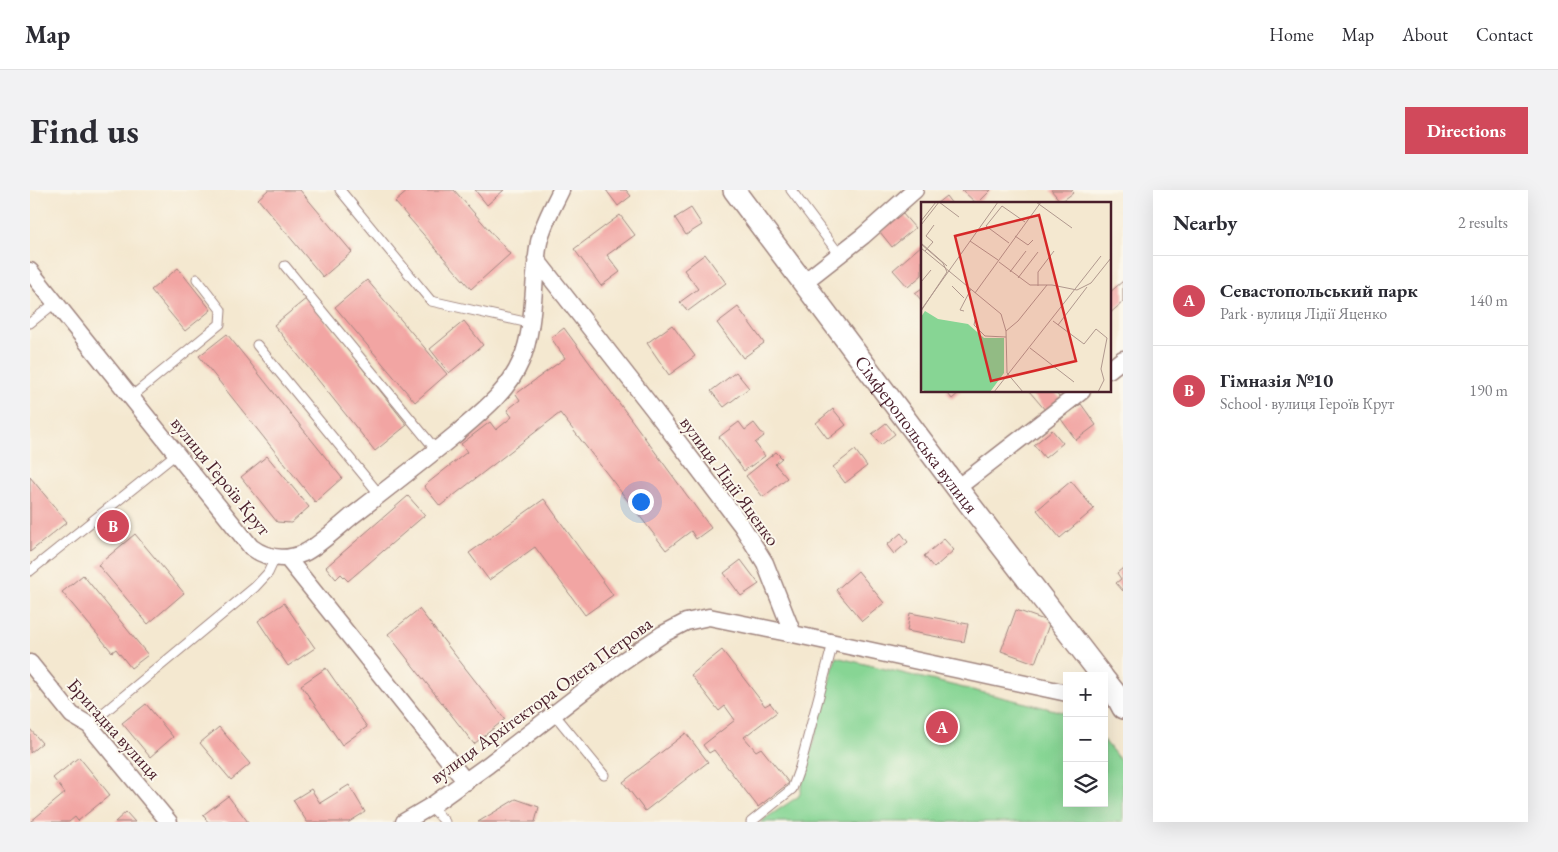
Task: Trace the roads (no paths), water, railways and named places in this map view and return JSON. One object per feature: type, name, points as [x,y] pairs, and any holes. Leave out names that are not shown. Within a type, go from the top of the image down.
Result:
[{"type":"street","points":[[281,558],[305,552],[380,495],[488,406],[511,379],[521,361],[529,323],[539,240],[545,222],[561,190]]},
{"type":"street","name":"Сімферопольська вулиця","points":[[734,190],[957,488],[1112,690]]},
{"type":"street","points":[[803,282],[863,236],[915,190]]},
{"type":"street","name":"вулиця Лідії Яценко","points":[[536,259],[742,526],[765,563],[793,634]]},
{"type":"street","name":"вулиця Героїв Крут","points":[[30,271],[251,547],[261,555],[281,558],[466,782]]},
{"type":"street","points":[[1110,369],[1123,359]]},
{"type":"street","points":[[957,488],[1081,392]]},
{"type":"street","name":"вулиця Архітектора Олега Петрова","points":[[404,822],[466,782],[620,663],[656,638],[686,622],[709,617],[793,634]]},
{"type":"street","points":[[793,634],[1063,692]]},
{"type":"street","name":"Бригадна вулиця","points":[[30,663],[72,715],[88,725],[169,822]]},
{"type":"lane","points":[[340,190],[431,301],[529,323]]},
{"type":"lane","points":[[791,190],[840,254]]},
{"type":"lane","points":[[285,266],[436,450]]},
{"type":"lane","points":[[131,397],[220,324],[222,310],[197,279]]},
{"type":"lane","points":[[30,323],[55,303]]},
{"type":"lane","points":[[257,345],[380,495]]},
{"type":"lane","points":[[30,571],[176,454]]},
{"type":"lane","points":[[88,725],[255,587],[281,558]]},
{"type":"lane","points":[[751,822],[792,789],[800,767],[832,643]]},
{"type":"lane","points":[[555,714],[604,774]]},
{"type":"lane","points":[[431,806],[445,822]]},
{"type":"place","name":"Гімназія №10","points":[[113,526]]},
{"type":"place","name":"Севастопольський парк","points":[[942,727]]}]
